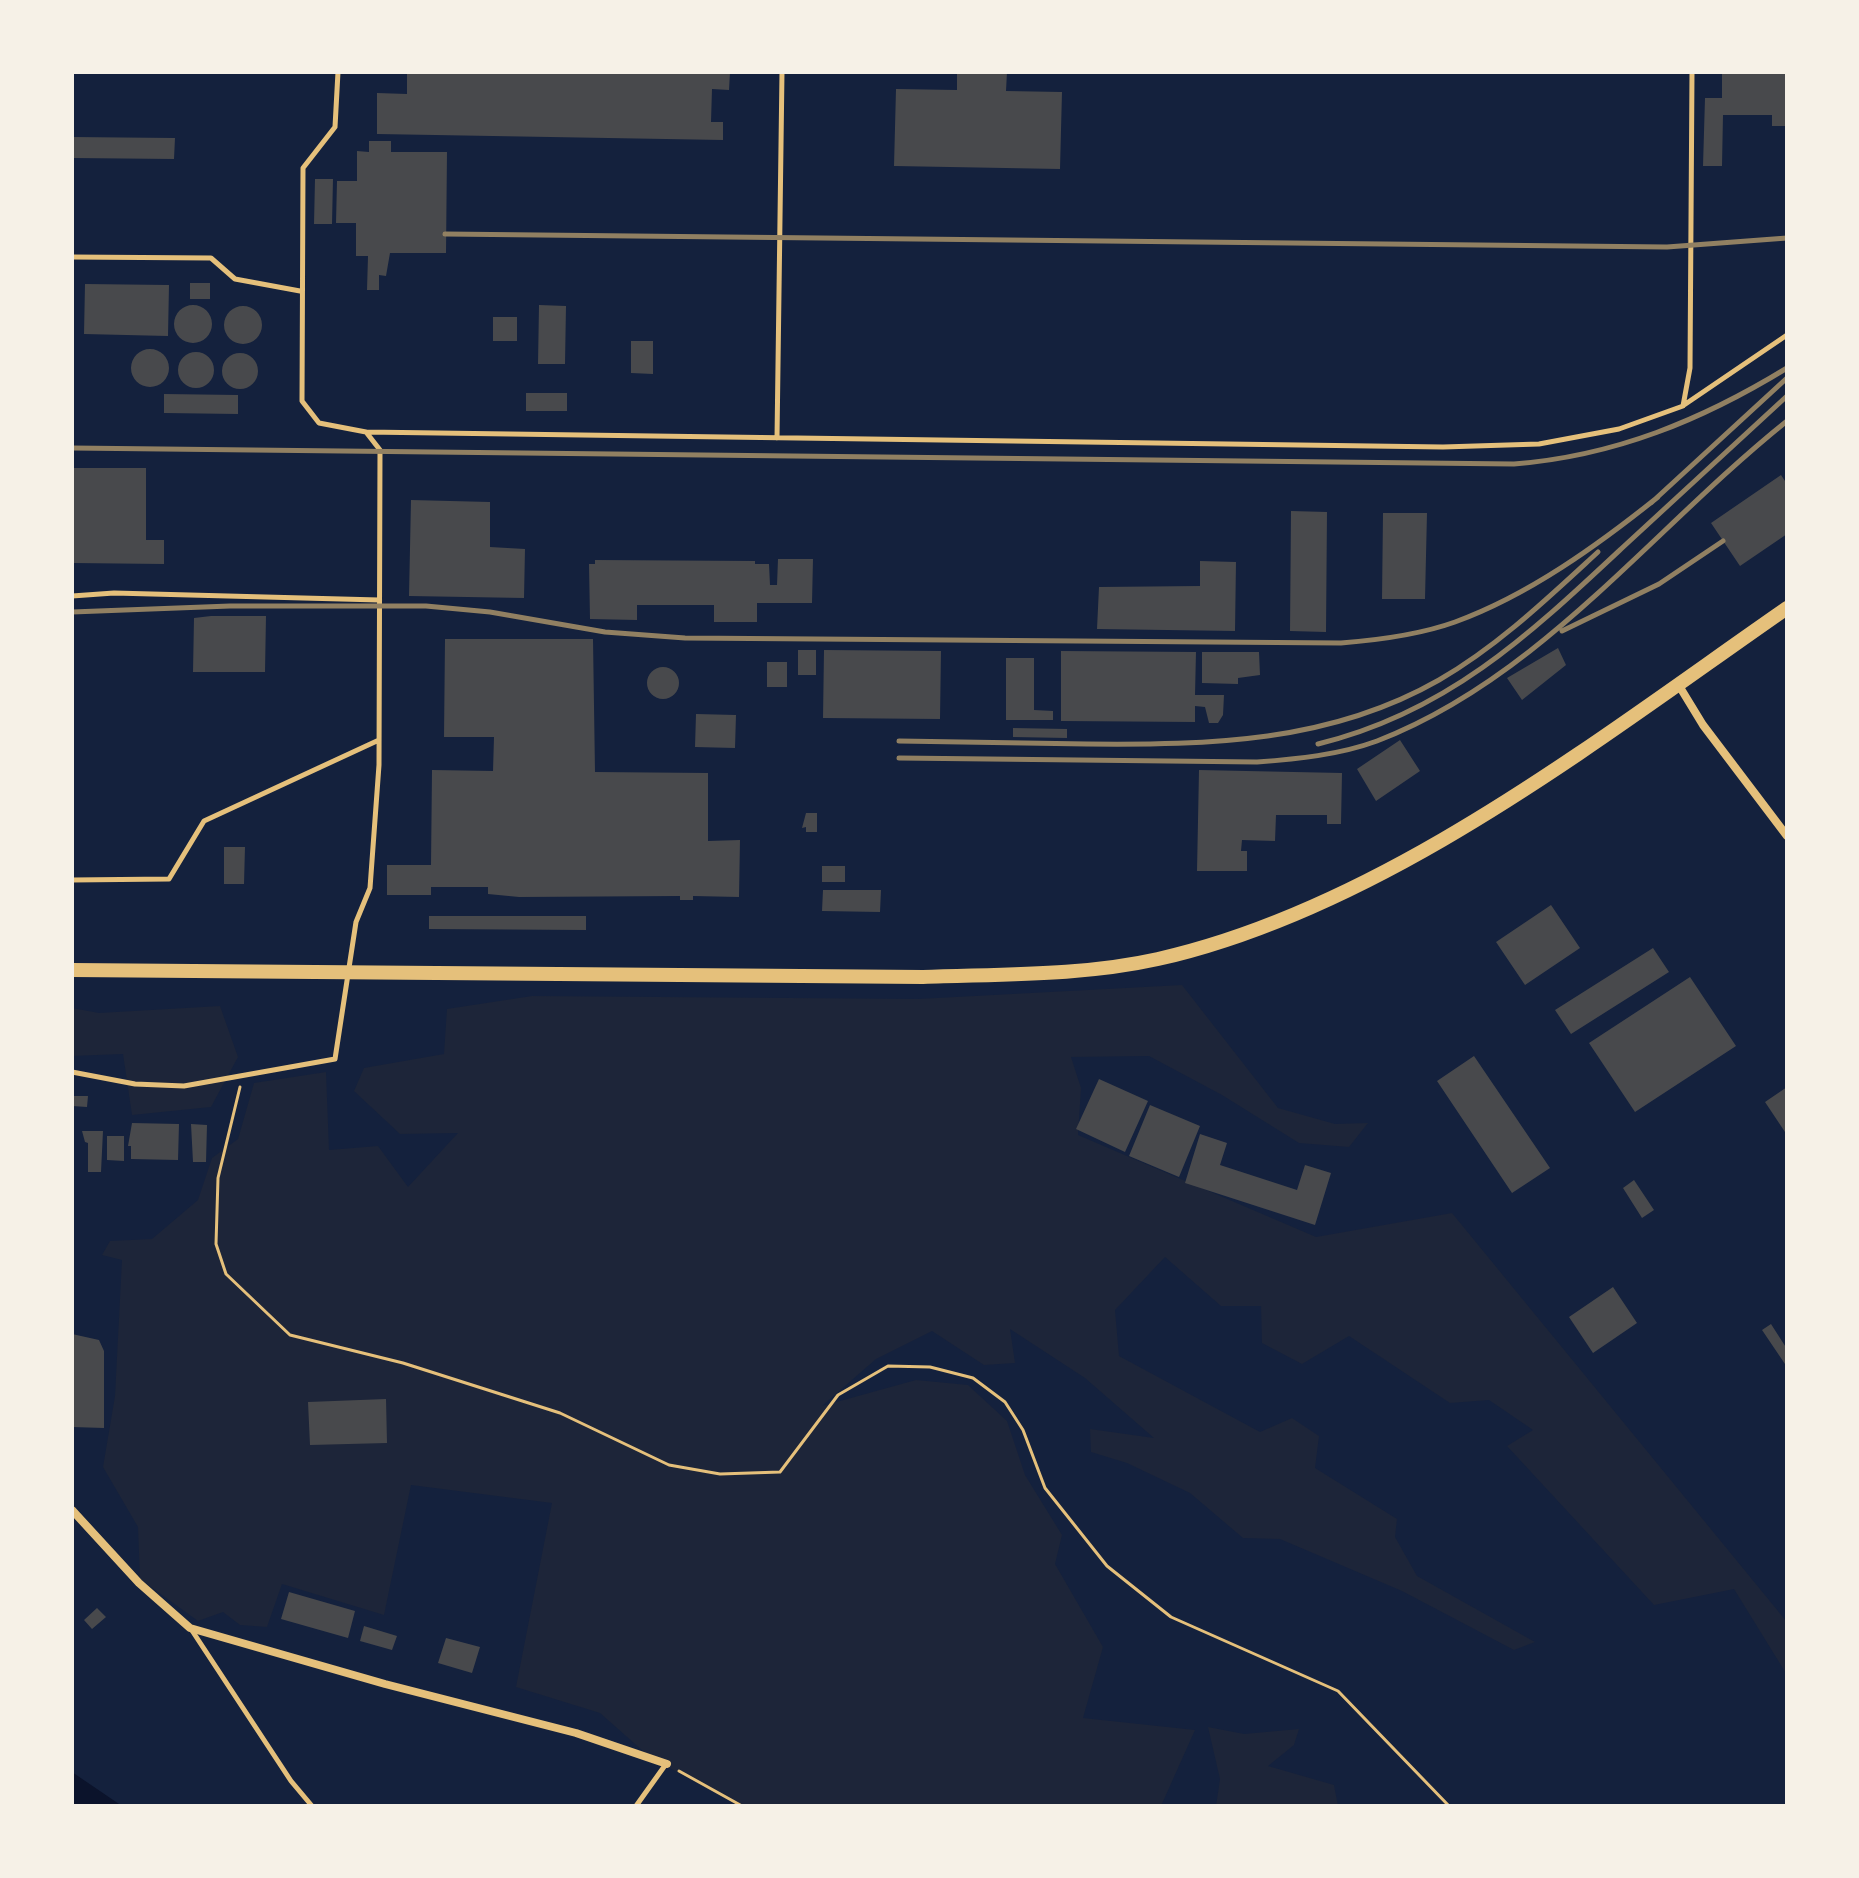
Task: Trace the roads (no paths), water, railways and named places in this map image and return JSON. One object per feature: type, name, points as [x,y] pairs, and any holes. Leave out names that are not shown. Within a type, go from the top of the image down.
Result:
[{"type":"main road","points":[[72,970],[923,977],[1039,973],[1154,960],[1272,925],[1380,873],[1472,821],[1787,608]]},
{"type":"street","points":[[1677,684],[1703,725],[1787,836]]},
{"type":"street","points":[[72,1510],[139,1583],[190,1628],[385,1684],[576,1733],[667,1764]]},
{"type":"lane","points":[[338,72],[335,127],[303,168],[300,291],[302,401],[319,423],[366,432],[1443,447],[1539,444],[1619,429],[1683,406],[1787,335]]},
{"type":"lane","points":[[777,438],[782,72]]},
{"type":"lane","points":[[1683,406],[1690,368],[1692,72]]},
{"type":"lane","points":[[72,257],[211,258],[235,279],[300,291]]},
{"type":"lane","points":[[72,1072],[158,1086],[204,1084],[335,1059],[356,922],[370,888],[379,740],[380,450],[366,432]]},
{"type":"lane","points":[[72,596],[114,593],[379,600]]},
{"type":"lane","points":[[72,880],[169,879],[204,821],[379,740]]},
{"type":"lane","points":[[190,1628],[291,1781],[312,1806]]},
{"type":"lane","points":[[636,1806],[667,1764]]},
{"type":"railway","points":[[445,234],[1667,247],[1787,238]]},
{"type":"railway","points":[[72,448],[1514,464],[1551,460],[1622,444],[1723,404],[1787,368]]},
{"type":"railway","points":[[1651,503],[1787,378]]},
{"type":"railway","points":[[1318,744],[1406,713],[1483,668],[1552,612],[1787,396]]},
{"type":"railway","points":[[899,758],[1257,762],[1333,753],[1377,741],[1436,714],[1491,679],[1543,640],[1787,421]]},
{"type":"railway","points":[[72,612],[230,606],[426,606],[490,612],[605,632],[685,638],[1341,643],[1427,630],[1483,611],[1562,567],[1658,497]]},
{"type":"railway","points":[[1562,631],[1659,584],[1723,541]]},
{"type":"railway","points":[[899,741],[1087,744],[1223,741],[1268,736],[1355,717],[1397,701],[1461,667],[1522,620],[1598,552]]}]
